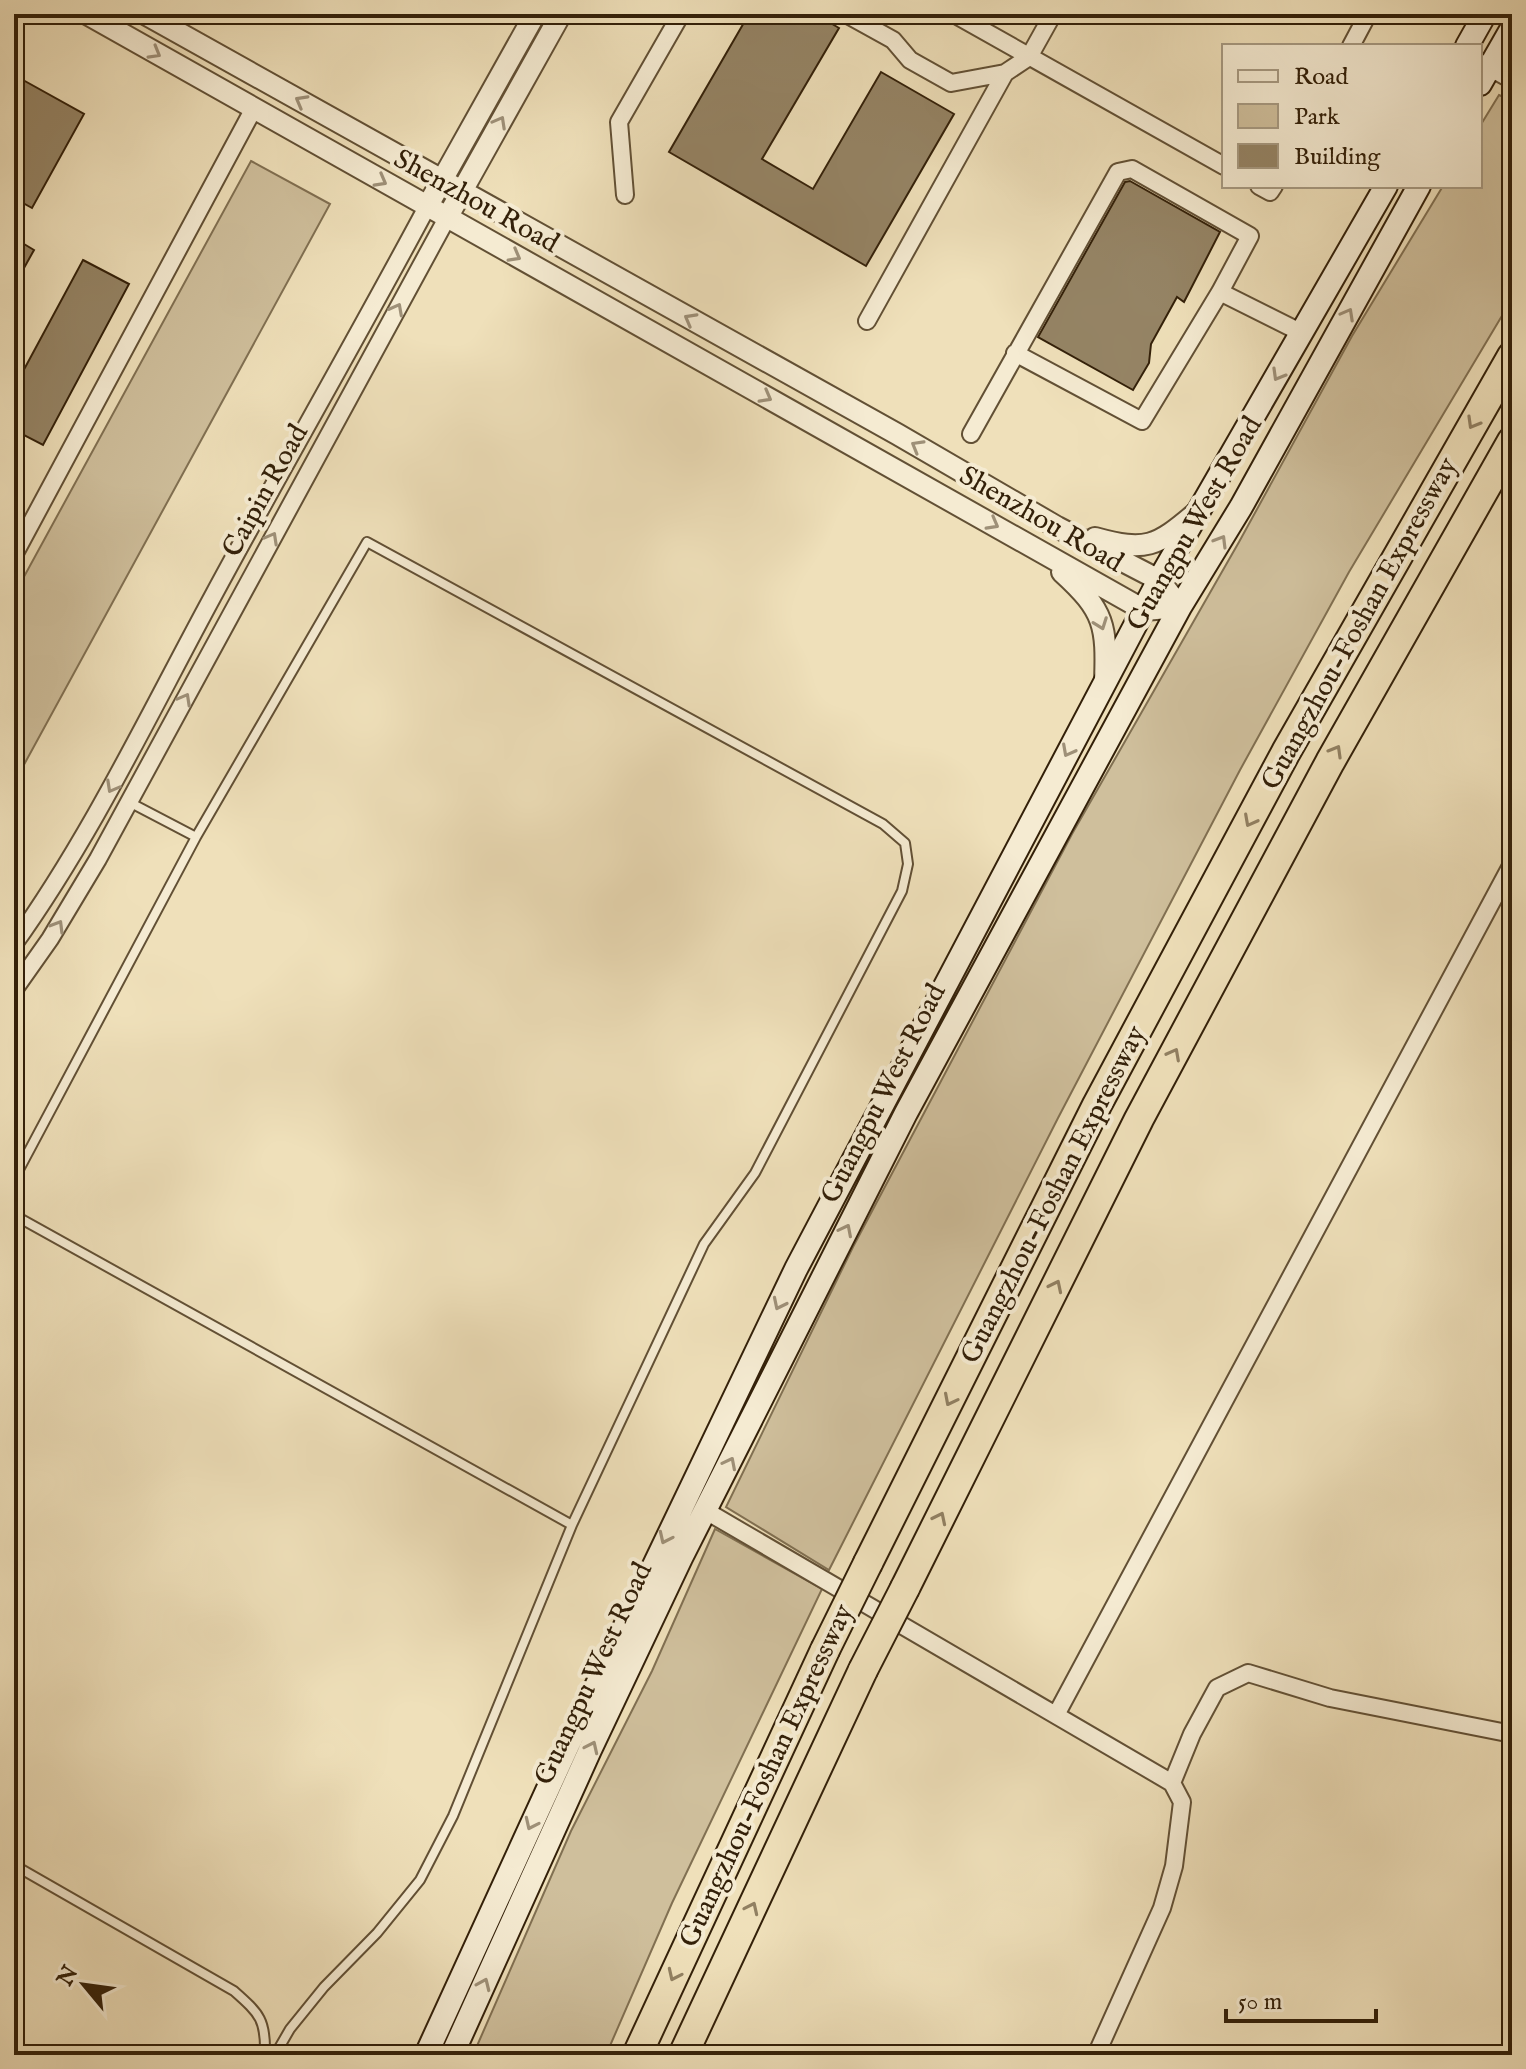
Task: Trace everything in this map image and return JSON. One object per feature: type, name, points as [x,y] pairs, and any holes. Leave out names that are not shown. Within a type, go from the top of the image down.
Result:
[{"type":"highway","name":"Guangzhou-Foshan Expressway","points":[[637,2055],[825,1650],[1112,1078],[1286,752],[1512,356]]},
{"type":"highway","name":"Guangzhou-Foshan Expressway","points":[[683,2055],[863,1670],[1139,1119],[1330,762],[1512,441]]},
{"type":"main road","points":[[1468,44],[1485,14]]},
{"type":"main road","points":[[1483,71],[1512,28]]},
{"type":"main road","name":"Guangpu West Road","points":[[426,2055],[568,1745],[789,1283],[1159,580],[1385,188]]},
{"type":"main road","name":"Guangpu West Road","points":[[452,2055],[590,1750],[906,1113],[1180,607],[1248,494],[1418,188]]},
{"type":"street","name":"Shenzhou Road","points":[[87,14],[1144,610]]},
{"type":"street","name":"Shenzhou Road","points":[[145,14],[1057,527],[1159,580],[1180,607]]},
{"type":"street","name":"Caipin Road","points":[[14,944],[94,819],[213,594],[535,14]]},
{"type":"street","name":"Caipin Road","points":[[14,990],[50,939],[128,802],[561,14]]},
{"type":"street","points":[[625,195],[619,122],[681,14]]},
{"type":"street","points":[[846,14],[893,40],[910,60],[951,83],[1005,73],[1029,57],[1053,14]]},
{"type":"street","points":[[954,14],[1222,165]]},
{"type":"street","points":[[1352,44],[1368,14]]},
{"type":"street","points":[[1483,71],[1512,80]]},
{"type":"street","points":[[867,321],[1005,73]]},
{"type":"street","points":[[14,555],[253,110]]},
{"type":"street","points":[[971,434],[1015,353],[1118,172],[1132,169],[1250,236],[1142,421],[1015,353]]},
{"type":"street","points":[[1220,292],[1302,333]]},
{"type":"street","points":[[1057,527],[1125,547],[1145,547],[1178,528],[1200,510]]},
{"type":"street","points":[[1032,546],[1082,590],[1093,606],[1107,642],[1105,682]]},
{"type":"street","points":[[1144,610],[1180,607]]},
{"type":"street","points":[[1056,1715],[1512,864]]},
{"type":"street","points":[[706,1511],[1172,1783],[1182,1802],[1174,1866],[1162,1908],[1096,2055]]},
{"type":"street","points":[[1172,1783],[1192,1734],[1217,1688],[1248,1673],[1330,1698],[1512,1734]]},
{"type":"lane","points":[[14,1179],[196,837],[367,542],[883,824],[905,843],[908,864],[902,891],[755,1173],[704,1244],[572,1525],[453,1816],[420,1880],[377,1933],[290,2029],[275,2055]]},
{"type":"lane","points":[[128,802],[196,837]]},
{"type":"lane","points":[[14,1215],[572,1525]]},
{"type":"lane","points":[[14,1865],[234,1991],[258,2011],[266,2030],[265,2055]]},
{"type":"green space","points":[[1499,95],[1512,101],[1512,299],[1349,572],[1240,770],[1058,1118],[829,1570],[726,1507],[853,1247],[1072,834],[1239,542],[1352,336],[1442,188],[1482,188],[1482,123]]},
{"type":"green space","points":[[251,161],[330,204],[14,783],[14,595]]},
{"type":"green space","points":[[715,1529],[822,1589],[672,1903],[606,2055],[473,2055],[571,1831],[652,1671]]},
{"type":"building","points":[[749,14],[815,14],[839,28],[762,159],[813,189],[881,72],[954,114],[866,266],[669,152]]},
{"type":"building","points":[[14,75],[84,114],[32,208],[14,198]]},
{"type":"building","points":[[1130,181],[1220,232],[1184,302],[1177,297],[1151,344],[1149,363],[1133,390],[1038,337],[1125,182]]},
{"type":"building","points":[[14,238],[34,250],[14,286]]},
{"type":"building","points":[[83,260],[129,284],[43,445],[14,430],[14,388]]}]
